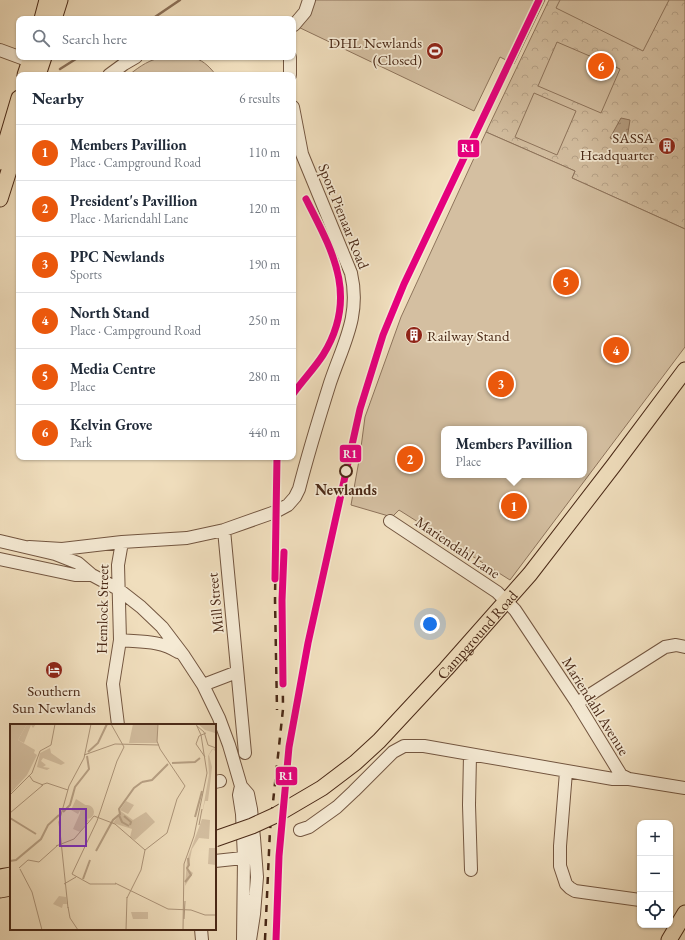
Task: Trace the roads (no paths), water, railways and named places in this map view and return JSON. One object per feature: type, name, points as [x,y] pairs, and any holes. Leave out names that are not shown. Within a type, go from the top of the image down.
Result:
[{"type":"main road","points":[[43,16],[47,0]]},
{"type":"main road","points":[[55,16],[60,0]]},
{"type":"main road","points":[[0,162],[16,109]]},
{"type":"main road","points":[[0,199],[16,148]]},
{"type":"main road","name":"Campground Road","points":[[216,839],[252,826],[276,815],[312,794],[355,763],[379,741],[507,601],[586,501],[685,370]]},
{"type":"main road","points":[[0,877],[10,875]]},
{"type":"main road","points":[[0,890],[10,888]]},
{"type":"main road","points":[[669,940],[685,913]]},
{"type":"street","points":[[296,24],[305,12],[309,0]]},
{"type":"street","points":[[0,50],[16,57]]},
{"type":"street","points":[[23,60],[35,65]]},
{"type":"street","points":[[113,72],[131,60]]},
{"type":"street","points":[[290,60],[290,72]]},
{"type":"street","name":"Sport Pienaar Road","points":[[224,530],[267,516],[288,504],[295,497],[299,489],[331,381],[350,328],[354,304],[351,273],[302,154],[296,123]]},
{"type":"street","name":"Mariendahl Lane","points":[[390,520],[497,592],[507,601]]},
{"type":"street","points":[[29,547],[62,549],[122,542],[187,538],[224,530]]},
{"type":"street","name":"Mill Street","points":[[224,530],[245,753]]},
{"type":"street","points":[[0,541],[55,554],[78,563],[92,575],[118,589],[141,607],[162,627],[184,656],[203,686],[222,725],[241,786],[248,794],[252,823],[243,940]]},
{"type":"street","name":"Hemlock Street","points":[[118,724],[113,684],[120,640],[118,565],[122,542]]},
{"type":"street","points":[[0,559],[75,575],[92,575]]},
{"type":"street","name":"Mariendahl Avenue","points":[[507,601],[515,610],[577,703],[621,775],[629,779]]},
{"type":"street","points":[[120,640],[161,644],[184,656]]},
{"type":"street","points":[[577,703],[665,647],[676,645],[685,647]]},
{"type":"street","points":[[203,686],[237,672]]},
{"type":"street","points":[[300,830],[309,827],[337,807],[393,752],[404,746],[420,746],[613,780],[629,779],[685,788]]},
{"type":"street","points":[[470,755],[469,805],[471,870]]},
{"type":"street","points":[[589,776],[605,770],[608,766],[609,756]]},
{"type":"street","points":[[566,772],[560,846],[560,866],[566,884],[575,891],[637,900]]},
{"type":"street","points":[[216,861],[250,857]]},
{"type":"street","points":[[250,857],[256,877],[255,907],[252,935],[250,940]]},
{"type":"street","points":[[201,930],[202,940]]},
{"type":"water","points":[[621,118],[630,120],[627,139],[619,143],[610,138]]},
{"type":"waterway","points":[[156,16],[180,0]]},
{"type":"waterway","points":[[60,69],[74,60]]},
{"type":"railway","points":[[296,390],[323,355],[334,334],[339,314],[341,294],[333,256],[306,199]]},
{"type":"railway","points":[[277,460],[275,600],[277,710]]},
{"type":"railway","points":[[265,940],[270,830],[283,709],[282,600],[284,552]]},
{"type":"place","name":"DHL Newlands (Closed)","points":[[435,51]]},
{"type":"place","name":"Kelvin Grove","points":[[601,66]]},
{"type":"place","name":"SASSA Headquarter","points":[[667,146]]},
{"type":"place","name":"Media Centre","points":[[566,282]]},
{"type":"place","name":"Railway Stand","points":[[414,335]]},
{"type":"place","name":"North Stand","points":[[616,350]]},
{"type":"place","name":"PPC Newlands","points":[[501,384]]},
{"type":"place","name":"President's Pavillion","points":[[410,459]]},
{"type":"place","name":"Newlands","points":[[346,471]]},
{"type":"place","name":"Members Pavillion","points":[[514,506]]},
{"type":"place","name":"Southern Sun Newlands","points":[[54,670]]}]
